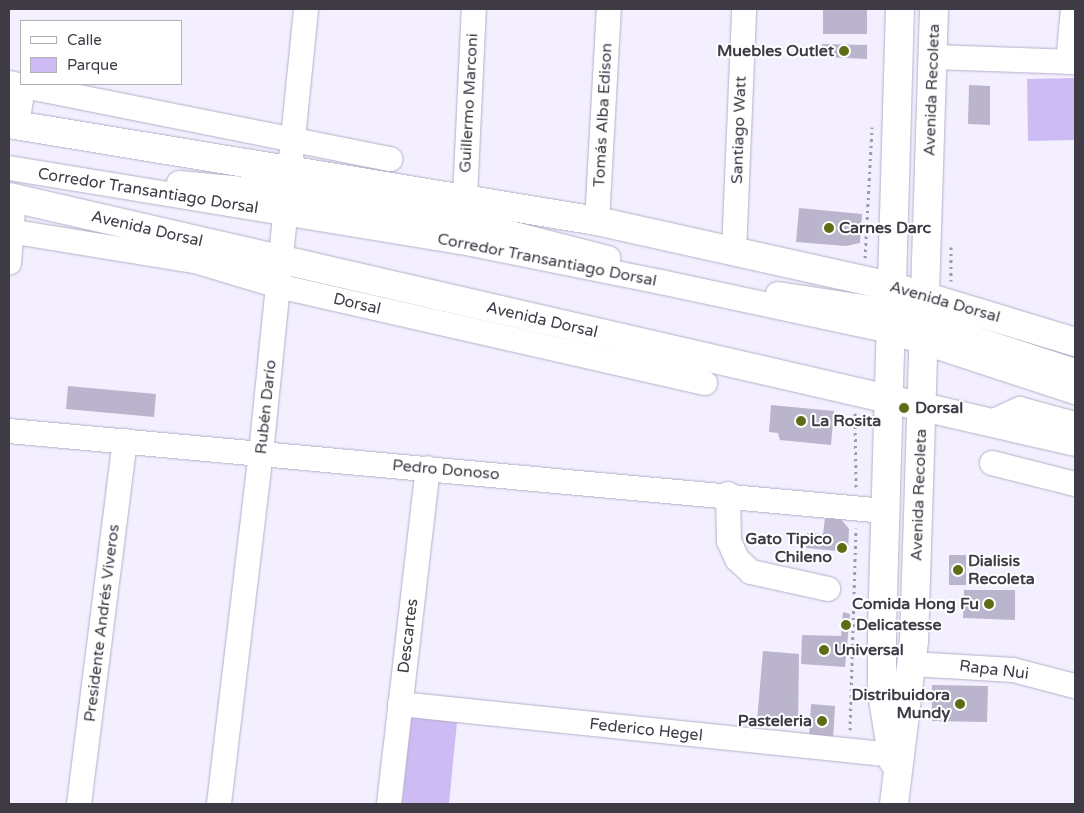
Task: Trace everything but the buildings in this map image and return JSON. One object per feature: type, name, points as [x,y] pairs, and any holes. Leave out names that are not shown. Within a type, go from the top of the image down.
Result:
[{"type":"main road","name":"Avenida Recoleta","points":[[894,804],[893,763],[882,693],[886,399],[900,9]]},
{"type":"main road","name":"Avenida Recoleta","points":[[893,763],[912,664],[926,319],[934,9]]},
{"type":"main road","name":"Avenida Dorsal","points":[[13,124],[287,191],[465,196],[597,221],[734,252],[890,309],[926,319],[1074,342]]},
{"type":"main road","name":"Avenida Dorsal","points":[[10,191],[279,273],[854,392],[1075,442]]},
{"type":"main road","points":[[884,510],[904,522],[917,546]]},
{"type":"street","name":"Rubén Darío","points":[[219,804],[261,453],[306,9]]},
{"type":"street","name":"Guillermo Marconi","points":[[465,196],[474,9]]},
{"type":"street","name":"Tomás Alba Edison","points":[[597,221],[609,9]]},
{"type":"street","name":"Santiago Watt","points":[[734,252],[744,9]]},
{"type":"street","points":[[933,56],[1072,62],[1074,9]]},
{"type":"street","name":"Avenida Dorsal","points":[[13,124],[16,85],[292,138],[390,159]]},
{"type":"street","name":"Corredor Transantiago Dorsal","points":[[9,159],[155,181],[287,191]]},
{"type":"street","name":"Corredor Transantiago Dorsal","points":[[9,168],[287,191],[472,244],[890,309],[926,319],[1075,371]]},
{"type":"street","points":[[9,263],[10,191]]},
{"type":"street","name":"Dorsal","points":[[10,231],[144,250],[279,273],[705,383]]},
{"type":"street","name":"Corredor Transantiago Dorsal","points":[[926,319],[1075,392]]},
{"type":"street","points":[[992,422],[1020,409],[1075,424]]},
{"type":"street","name":"Pedro Donoso","points":[[9,431],[728,494],[884,510]]},
{"type":"street","name":"Presidente Andrés Viveros","points":[[79,804],[124,441]]},
{"type":"street","points":[[992,463],[1075,484]]},
{"type":"street","name":"Descartes","points":[[388,804],[428,468]]},
{"type":"street","points":[[728,494],[729,541],[737,559],[751,572],[828,589]]},
{"type":"street","name":"Rapa Nui","points":[[912,664],[1013,670],[1075,686]]},
{"type":"street","name":"Federico Hegel","points":[[400,704],[849,751],[893,763]]},
{"type":"path","points":[[865,263],[872,116]]},
{"type":"path","points":[[849,751],[856,508],[854,392]]},
{"type":"green space","points":[[1075,78],[1075,140],[1028,141],[1027,79]]},
{"type":"green space","points":[[411,717],[457,722],[449,804],[402,804]]},
{"type":"place","name":"Muebles Outlet","points":[[844,51]]},
{"type":"place","name":"Carnes Darc","points":[[829,228]]},
{"type":"place","name":"Dorsal","points":[[904,408]]},
{"type":"place","name":"La Rosita","points":[[801,421]]},
{"type":"place","name":"Gato Tipico Chileno","points":[[842,548]]},
{"type":"place","name":"Dialisis Recoleta","points":[[958,570]]},
{"type":"place","name":"Comida Hong Fu","points":[[989,604]]},
{"type":"place","name":"Delicatesse","points":[[846,625]]},
{"type":"place","name":"Universal","points":[[824,650]]},
{"type":"place","name":"Distribuidora Mundy","points":[[960,704]]},
{"type":"place","name":"Pasteleria","points":[[822,721]]}]
